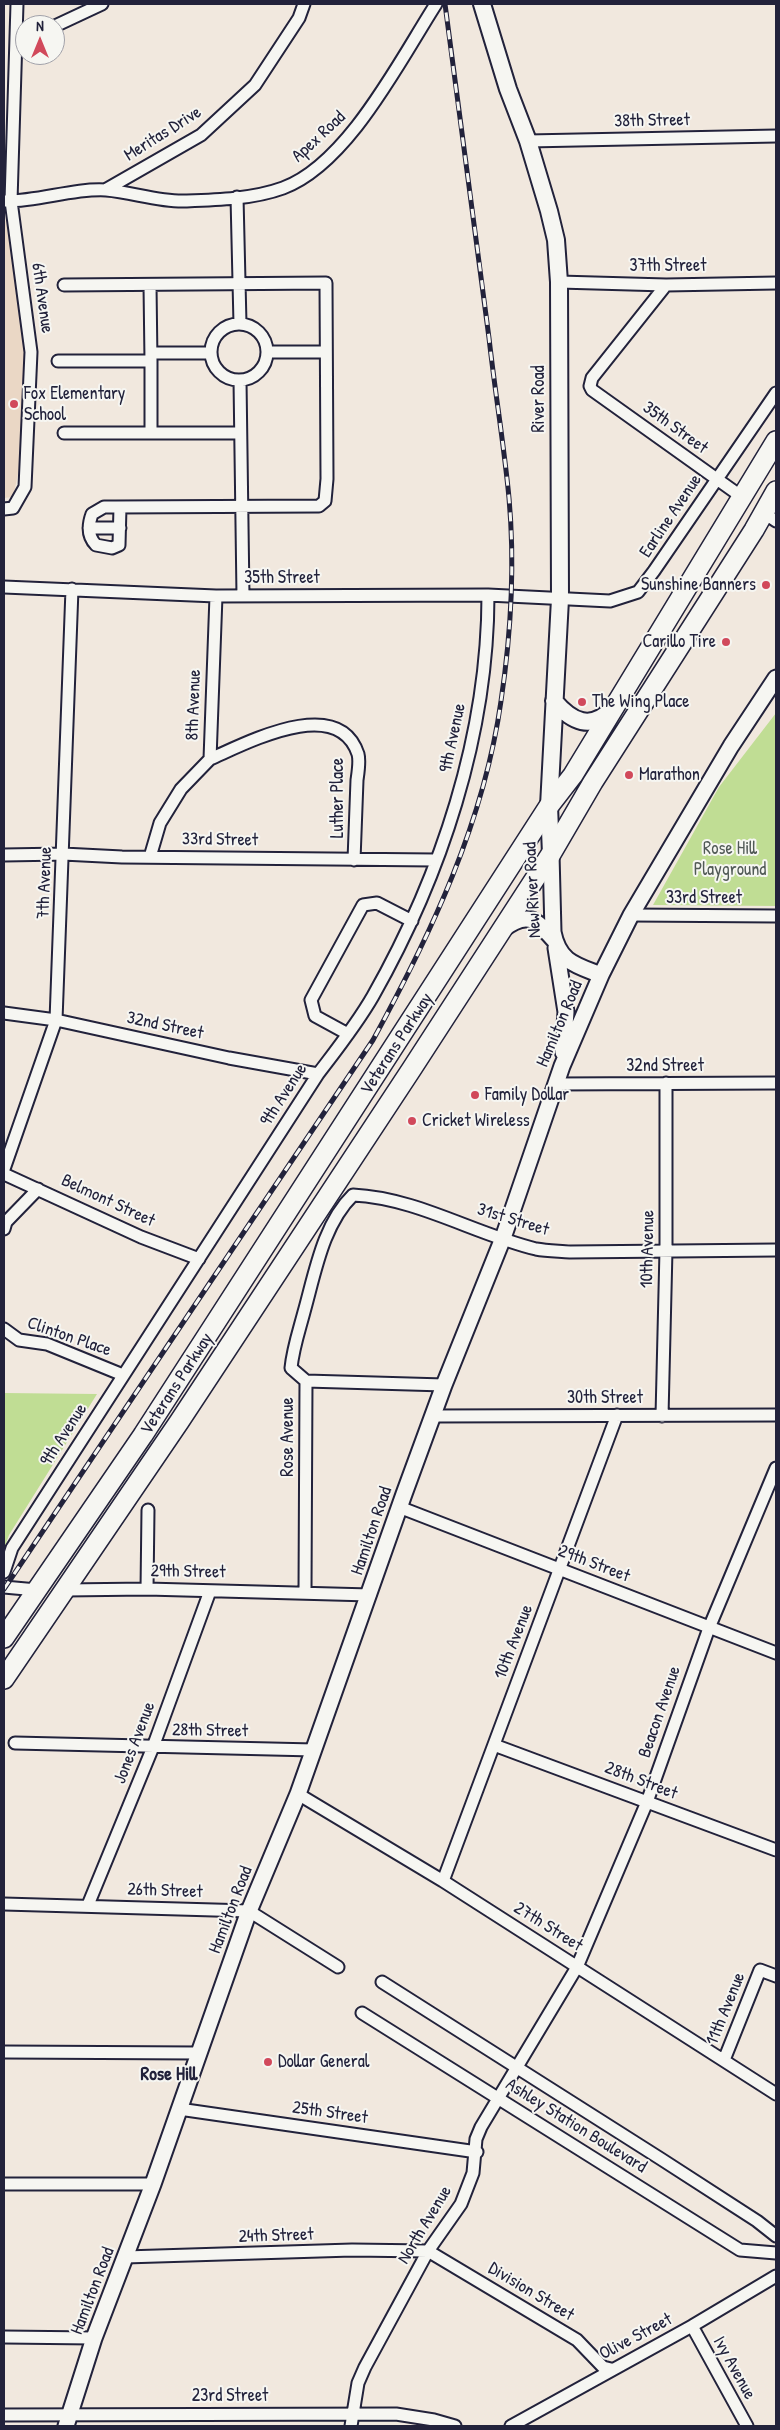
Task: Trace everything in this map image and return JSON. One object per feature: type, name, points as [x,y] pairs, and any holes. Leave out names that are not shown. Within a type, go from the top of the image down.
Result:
[{"type":"main road","name":"River Road","points":[[482,4],[508,89],[528,141],[556,240],[559,282],[560,599],[549,806]]},
{"type":"main road","name":"Veterans Parkway","points":[[4,1638],[149,1427],[549,806],[573,775],[776,441]]},
{"type":"main road","name":"Veterans Parkway","points":[[4,1679],[295,1247],[502,930],[551,854],[592,782],[770,517],[776,491]]},
{"type":"main road","points":[[554,701],[574,719],[583,722],[602,719],[615,706]]},
{"type":"main road","name":"New River Road","points":[[549,806],[551,854]]},
{"type":"street","points":[[65,21],[102,4]]},
{"type":"street","name":"Meritas Drive","points":[[104,190],[201,135],[255,85],[300,18],[304,4]]},
{"type":"street","name":"Apex Road","points":[[104,190],[183,202],[237,197],[283,188],[308,174],[326,159],[360,124],[436,4]]},
{"type":"street","points":[[18,65],[7,201],[104,190]]},
{"type":"street","name":"38th Street","points":[[528,141],[776,136]]},
{"type":"street","points":[[237,197],[240,324]]},
{"type":"street","name":"6th Avenue","points":[[4,509],[13,508],[25,487],[31,352],[7,201]]},
{"type":"street","points":[[64,285],[326,282],[327,479],[324,501],[319,506],[120,507],[96,510],[92,514],[89,528],[92,540],[96,545],[112,548],[119,545],[120,507]]},
{"type":"street","name":"37th Street","points":[[559,282],[666,285],[776,283]]},
{"type":"street","points":[[150,284],[151,433]]},
{"type":"street","name":"35th Street","points":[[666,285],[592,378],[590,386],[742,497]]},
{"type":"street","points":[[240,324],[254,328],[261,334],[267,352],[261,369],[255,376],[240,380],[228,379],[214,367],[211,353],[213,340],[226,327],[240,324]]},
{"type":"street","points":[[267,352],[326,352]]},
{"type":"street","points":[[58,361],[211,353]]},
{"type":"street","points":[[240,380],[242,596]]},
{"type":"street","name":"Earline Avenue","points":[[560,599],[610,601],[638,592],[776,393]]},
{"type":"street","points":[[64,433],[240,433]]},
{"type":"street","points":[[89,528],[120,528]]},
{"type":"street","name":"35th Street","points":[[4,587],[216,596],[488,595],[560,599]]},
{"type":"street","name":"7th Avenue","points":[[4,1169],[56,1020],[72,589]]},
{"type":"street","name":"9th Avenue","points":[[4,1572],[12,1548],[318,1074],[372,998],[412,921],[461,787],[483,680],[488,595]]},
{"type":"street","name":"8th Avenue","points":[[150,857],[160,823],[181,789],[210,759],[216,596]]},
{"type":"street","name":"Hamilton Road","points":[[68,2421],[94,2338],[153,2184],[249,1911],[298,1794],[370,1595],[399,1507],[444,1386],[503,1238],[562,1066],[601,975],[631,915],[731,746],[776,678]]},
{"type":"street","name":"Luther Place","points":[[210,759],[265,736],[301,725],[323,725],[345,732],[358,755],[354,860]]},
{"type":"street","name":"33rd Street","points":[[4,855],[63,854],[150,857],[435,860]]},
{"type":"street","name":"New River Road","points":[[551,854],[555,942],[564,958],[574,965],[601,975]]},
{"type":"street","points":[[348,1034],[316,1016],[311,1000],[363,905],[378,903],[412,921]]},
{"type":"street","name":"33rd Street","points":[[631,915],[776,916]]},
{"type":"street","points":[[502,930],[515,920],[525,918],[535,920],[555,942],[566,1012],[562,1066]]},
{"type":"street","name":"32nd Street","points":[[4,1013],[56,1020],[229,1058],[318,1074]]},
{"type":"street","name":"10th Avenue","points":[[662,1416],[666,1250],[666,1083]]},
{"type":"street","name":"32nd Street","points":[[555,1084],[776,1083]]},
{"type":"street","name":"Belmont Street","points":[[4,1174],[141,1237],[199,1259]]},
{"type":"street","points":[[4,1229],[6,1222],[38,1189]]},
{"type":"street","name":"31st Street","points":[[317,1263],[342,1205],[353,1195],[371,1196],[435,1213],[537,1249],[570,1252],[776,1250]]},
{"type":"street","name":"Rose Avenue","points":[[305,1591],[306,1381],[291,1368],[293,1347],[317,1263]]},
{"type":"street","name":"Clinton Place","points":[[4,1329],[18,1340],[48,1344],[123,1376]]},
{"type":"street","points":[[306,1381],[444,1386]]},
{"type":"street","name":"30th Street","points":[[434,1416],[776,1416]]},
{"type":"street","name":"10th Avenue","points":[[443,1882],[617,1416]]},
{"type":"street","name":"Beacon Avenue","points":[[577,1967],[647,1802],[709,1628],[775,1473]]},
{"type":"street","name":"29th Street","points":[[399,1507],[776,1653]]},
{"type":"street","points":[[147,1588],[148,1510]]},
{"type":"street","points":[[4,1587],[37,1590]]},
{"type":"street","name":"29th Street","points":[[65,1590],[147,1588],[210,1591],[305,1591],[370,1595]]},
{"type":"street","name":"Jones Avenue","points":[[88,1905],[153,1747],[210,1591]]},
{"type":"street","name":"28th Street","points":[[15,1743],[314,1750]]},
{"type":"street","name":"28th Street","points":[[494,1745],[776,1850]]},
{"type":"street","name":"27th Street","points":[[298,1794],[443,1882],[776,2094]]},
{"type":"street","name":"26th Street","points":[[4,1904],[249,1911]]},
{"type":"street","points":[[249,1911],[338,1967]]},
{"type":"street","name":"North Avenue","points":[[351,2426],[358,2383],[365,2367],[428,2252],[461,2204],[473,2173],[477,2152],[476,2139],[481,2127],[577,1967]]},
{"type":"street","name":"11th Avenue","points":[[724,2060],[760,1970],[776,1976]]},
{"type":"street","name":"Ashley Station Boulevard","points":[[382,1982],[677,2169],[776,2236]]},
{"type":"street","name":"Ashley Station Boulevard","points":[[362,2013],[740,2250],[776,2253]]},
{"type":"street","points":[[4,2052],[198,2053]]},
{"type":"street","name":"25th Street","points":[[179,2109],[477,2152]]},
{"type":"street","points":[[4,2184],[153,2184]]},
{"type":"street","name":"24th Street","points":[[125,2258],[352,2250],[428,2252]]},
{"type":"street","name":"Division Street","points":[[428,2252],[577,2340],[603,2367],[611,2369]]},
{"type":"street","name":"Olive Street","points":[[511,2426],[611,2369],[692,2326],[776,2276]]},
{"type":"street","name":"Ivy Avenue","points":[[692,2326],[747,2426]]},
{"type":"street","points":[[4,2336],[94,2338]]},
{"type":"street","name":"23rd Street","points":[[4,2414],[68,2421],[241,2413],[396,2414],[434,2420],[455,2426]]},
{"type":"shaded area","name":"Fox Elementary School","points":[[4,213],[14,257],[25,352],[22,456],[13,497],[4,498]]},
{"type":"green space","name":"Rose Hill Playground","points":[[776,713],[776,906],[653,905],[719,787]]},
{"type":"green space","points":[[4,1393],[97,1394],[9,1535],[4,1549]]},
{"type":"railway","points":[[4,1589],[373,1040],[435,918],[468,833],[482,790],[493,746],[507,650],[512,574],[511,523],[505,458],[445,4]]},
{"type":"place","name":"Fox Elementary School","points":[[14,404]]},
{"type":"place","name":"Sunshine Banners","points":[[766,585]]},
{"type":"place","name":"Carillo Tire","points":[[726,642]]},
{"type":"place","name":"The Wing Place","points":[[582,702]]},
{"type":"place","name":"Marathon","points":[[629,775]]},
{"type":"place","name":"Family Dollar","points":[[475,1095]]},
{"type":"place","name":"Cricket Wireless","points":[[412,1121]]},
{"type":"place","name":"Dollar General","points":[[268,2062]]},
{"type":"district","name":"Rose Hill","points":[[169,2075]]}]
